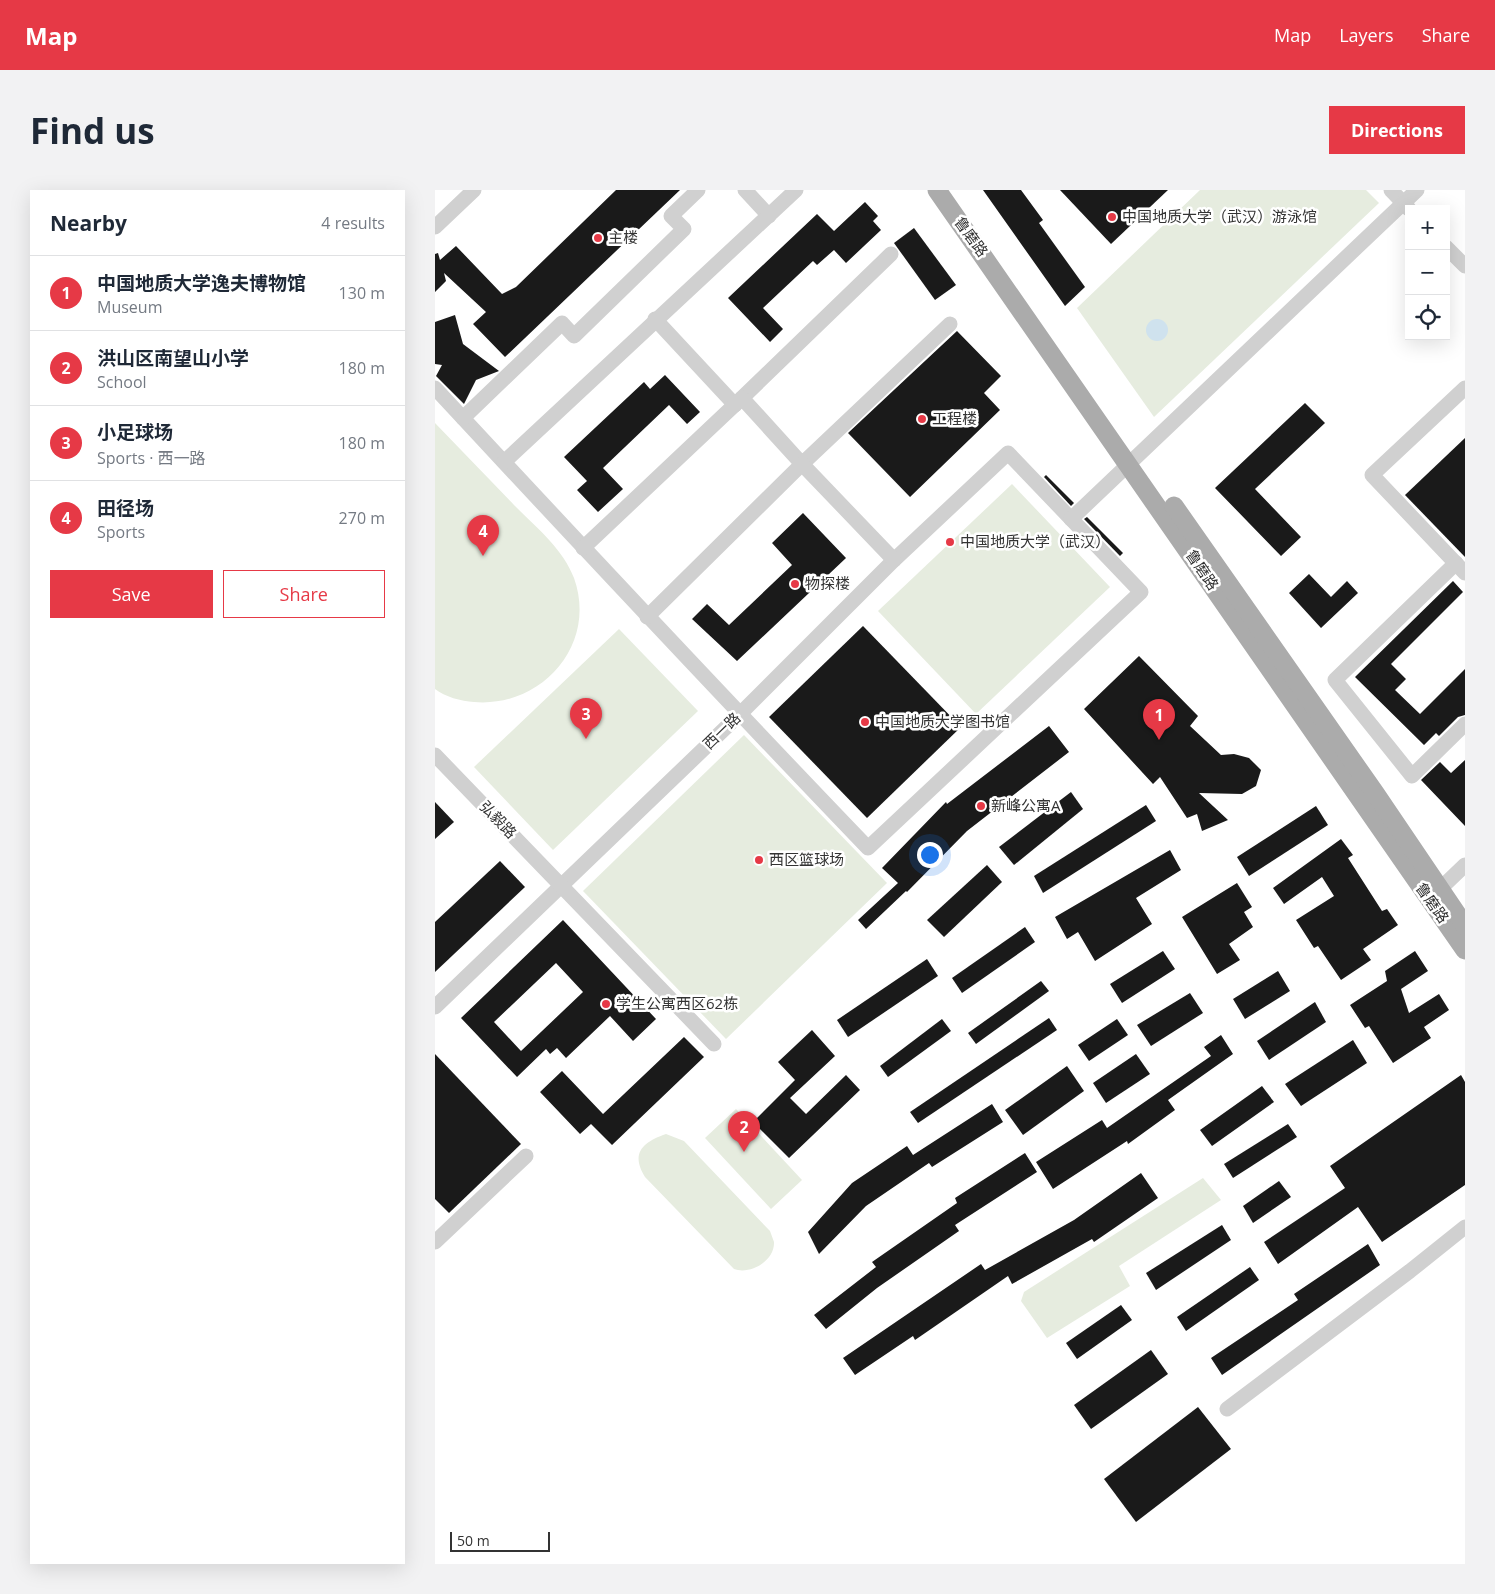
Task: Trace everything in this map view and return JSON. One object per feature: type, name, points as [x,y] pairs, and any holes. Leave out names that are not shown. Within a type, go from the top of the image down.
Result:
[{"type":"main road","name":"鲁磨路","points":[[937,190],[1134,460],[1465,926]]},
{"type":"main road","name":"鲁磨路","points":[[950,190],[1465,950]]},
{"type":"street","points":[[435,227],[474,190]]},
{"type":"street","points":[[463,418],[562,323],[574,336],[684,229],[671,216],[698,190]]},
{"type":"street","points":[[745,190],[769,216]]},
{"type":"street","points":[[504,462],[655,319],[796,190]]},
{"type":"street","points":[[1391,190],[1405,205]]},
{"type":"street","points":[[1407,205],[1417,190]]},
{"type":"street","points":[[435,388],[647,617],[867,848],[1141,592],[1071,519],[1405,207]]},
{"type":"street","points":[[1449,250],[1465,266]]},
{"type":"street","points":[[583,548],[891,254]]},
{"type":"street","points":[[655,319],[802,464],[894,560]]},
{"type":"street","points":[[647,617],[802,464],[950,324]]},
{"type":"street","points":[[1465,388],[1372,475],[1461,568],[1335,680],[1412,776],[1465,724]]},
{"type":"street","name":"西一路","points":[[435,1007],[740,714],[894,560],[1008,453],[1071,519]]},
{"type":"street","name":"弘毅路","points":[[435,754],[714,1044]]},
{"type":"street","points":[[1440,889],[1465,865]]},
{"type":"street","points":[[435,1242],[525,1156]]},
{"type":"street","points":[[1227,1409],[1410,1271],[1465,1226]]},
{"type":"shaded area","points":[[1200,190],[1366,190],[1379,203],[1154,417],[1077,308]]},
{"type":"shaded area","points":[[435,423],[548,539],[563,557],[574,578],[579,603],[578,626],[571,648],[558,667],[541,683],[521,695],[499,701],[464,701],[435,689]]},
{"type":"shaded area","points":[[1012,484],[1110,587],[976,714],[878,611]]},
{"type":"shaded area","points":[[619,629],[698,711],[553,850],[474,767]]},
{"type":"shaded area","points":[[744,735],[887,883],[726,1039],[583,891]]},
{"type":"shaded area","points":[[736,1109],[802,1180],[771,1209],[705,1138]]},
{"type":"shaded area","points":[[666,1134],[684,1141],[770,1231],[774,1242],[773,1249],[766,1260],[760,1265],[747,1270],[734,1269],[645,1177],[639,1161],[641,1150],[651,1141]]},
{"type":"shaded area","points":[[1203,1178],[1221,1200],[1119,1266],[1130,1286],[1047,1338],[1021,1301],[1024,1292]]},
{"type":"water","points":[[1157,319],[1165,322],[1168,330],[1165,338],[1157,341],[1149,338],[1146,330],[1149,322]]},
{"type":"building","name":"主楼","points":[[616,190],[680,190],[505,357],[473,324],[486,312],[444,273],[446,281],[435,292],[435,254],[438,253],[440,260],[456,246],[502,294],[516,287]]},
{"type":"building","points":[[983,190],[1021,190],[1043,220],[1039,223],[1085,287],[1065,306]]},
{"type":"building","name":"中国地质大学（武汉）游泳馆","points":[[1060,190],[1168,190],[1111,244]]},
{"type":"building","points":[[865,202],[878,216],[873,221],[881,230],[846,263],[834,250],[817,265],[813,261],[763,308],[783,329],[770,342],[728,298],[817,214],[834,231]]},
{"type":"building","points":[[914,228],[956,285],[935,300],[894,243]]},
{"type":"building","points":[[455,315],[463,344],[499,371],[476,380],[464,404],[436,376],[442,365],[435,364],[435,322]]},
{"type":"building","name":"工程楼","points":[[957,331],[1001,376],[984,393],[1000,410],[910,497],[848,433]]},
{"type":"building","points":[[665,375],[700,412],[687,424],[669,405],[603,468],[623,489],[598,512],[577,490],[587,481],[564,457],[644,382],[650,389]]},
{"type":"building","points":[[1305,403],[1325,423],[1255,489],[1301,537],[1281,556],[1215,488]]},
{"type":"building","points":[[1465,438],[1465,557],[1405,495]]},
{"type":"building","points":[[1046,475],[1074,503],[1071,506],[1044,477]]},
{"type":"building","name":"物探楼","points":[[803,513],[846,558],[737,661],[692,619],[707,604],[729,625],[792,565],[772,543]]},
{"type":"building","points":[[1087,517],[1123,553],[1120,556],[1084,519]]},
{"type":"building","points":[[1309,574],[1331,597],[1347,581],[1358,593],[1321,628],[1289,593]]},
{"type":"building","points":[[1453,581],[1463,592],[1391,664],[1406,679],[1395,690],[1420,714],[1465,669],[1465,715],[1458,717],[1439,736],[1436,733],[1424,745],[1355,677]]},
{"type":"building","name":"中国地质大学图书馆","points":[[863,626],[961,727],[867,818],[769,717]]},
{"type":"building","points":[[1139,656],[1198,716],[1190,726],[1221,755],[1234,754],[1249,758],[1261,770],[1256,786],[1242,794],[1199,793],[1228,820],[1202,831],[1197,814],[1187,818],[1160,777],[1153,784],[1084,709]]},
{"type":"building","name":"新峰公寓A","points":[[1049,726],[1069,752],[967,831],[907,892],[866,929],[858,920],[898,883],[882,868],[946,802],[947,804]]},
{"type":"building","points":[[1465,760],[1465,826],[1421,780],[1440,762],[1451,773]]},
{"type":"building","points":[[1071,792],[1083,809],[1014,865],[999,847]]},
{"type":"building","points":[[435,802],[454,822],[435,839]]},
{"type":"building","points":[[1146,805],[1156,821],[1043,893],[1034,876]]},
{"type":"building","points":[[1316,806],[1328,825],[1249,876],[1237,857]]},
{"type":"building","points":[[1341,839],[1353,855],[1348,858],[1382,911],[1387,909],[1398,925],[1363,949],[1371,960],[1341,980],[1318,946],[1314,948],[1296,920],[1334,896],[1322,877],[1284,904],[1273,888]]},
{"type":"building","points":[[1170,850],[1181,870],[1136,898],[1152,924],[1095,961],[1078,932],[1067,939],[1055,917]]},
{"type":"building","points":[[500,861],[525,887],[435,972],[435,922]]},
{"type":"building","points":[[987,865],[1002,882],[944,937],[927,920]]},
{"type":"building","points":[[1237,883],[1252,907],[1244,912],[1253,927],[1229,944],[1240,960],[1217,974],[1182,917]]},
{"type":"building","name":"学生公寓西区62栋","points":[[563,920],[656,1019],[633,1041],[610,1016],[566,1058],[557,1048],[550,1054],[546,1049],[517,1077],[461,1018]],"holes":[[[556,963],[583,992],[521,1051],[494,1022]]]},
{"type":"building","points":[[1025,927],[1035,942],[962,993],[952,978]]},
{"type":"building","points":[[1163,951],[1175,969],[1122,1003],[1110,984]]},
{"type":"building","points":[[1415,951],[1428,971],[1401,989],[1409,1013],[1439,994],[1449,1010],[1424,1027],[1431,1038],[1393,1063],[1369,1026],[1365,1028],[1350,1005],[1387,981],[1385,971]]},
{"type":"building","points":[[927,959],[938,976],[848,1037],[837,1020]]},
{"type":"building","points":[[1278,971],[1290,991],[1245,1019],[1233,999]]},
{"type":"building","points":[[1041,981],[1049,991],[976,1044],[968,1033]]},
{"type":"building","points":[[1190,993],[1203,1013],[1151,1046],[1137,1025]]},
{"type":"building","points":[[1315,1002],[1326,1022],[1269,1060],[1257,1041]]},
{"type":"building","points":[[1049,1018],[1057,1030],[918,1123],[910,1112]]},
{"type":"building","points":[[942,1019],[951,1031],[888,1077],[880,1066]]},
{"type":"building","points":[[1117,1019],[1128,1035],[1089,1061],[1078,1045]]},
{"type":"building","points":[[812,1030],[835,1056],[790,1098],[806,1114],[846,1075],[860,1090],[789,1158],[753,1122],[795,1080],[778,1062]]},
{"type":"building","points":[[1221,1035],[1233,1054],[1168,1100],[1175,1110],[1128,1144],[1127,1141],[1053,1189],[1036,1162],[1102,1120],[1107,1128],[1211,1056],[1204,1047]]},
{"type":"building","points":[[684,1037],[704,1057],[612,1145],[591,1124],[580,1134],[540,1092],[562,1071],[603,1114]]},
{"type":"building","points":[[1353,1040],[1367,1063],[1301,1106],[1285,1084]]},
{"type":"building","points":[[435,1054],[521,1144],[449,1213],[435,1199]]},
{"type":"building","points":[[1136,1054],[1150,1074],[1106,1103],[1093,1083]]},
{"type":"building","points":[[1067,1066],[1084,1091],[1023,1135],[1005,1110]]},
{"type":"building","points":[[1461,1075],[1465,1082],[1465,1185],[1382,1242],[1358,1207],[1278,1264],[1264,1242],[1345,1188],[1330,1166]]},
{"type":"building","points":[[1262,1086],[1274,1102],[1212,1146],[1200,1130]]},
{"type":"building","points":[[992,1104],[1003,1122],[932,1167],[929,1163],[866,1206],[819,1254],[808,1232],[852,1183],[907,1146],[913,1155]]},
{"type":"building","points":[[1288,1124],[1297,1137],[1233,1178],[1224,1164]]},
{"type":"building","points":[[1025,1153],[1037,1172],[955,1225],[959,1231],[877,1288],[826,1329],[814,1315],[876,1267],[872,1262],[957,1203],[955,1198]]},
{"type":"building","points":[[1141,1173],[1158,1198],[1094,1242],[1092,1239],[1012,1284],[1008,1276],[915,1340],[913,1336],[855,1375],[843,1358],[981,1264],[985,1270],[1074,1220]]},
{"type":"building","points":[[1279,1181],[1291,1197],[1253,1223],[1243,1206]]},
{"type":"building","points":[[1222,1225],[1231,1240],[1156,1290],[1146,1273]]},
{"type":"building","points":[[1368,1244],[1380,1265],[1222,1375],[1211,1358],[1298,1300],[1294,1294]]},
{"type":"building","points":[[1250,1267],[1259,1280],[1186,1331],[1177,1317]]},
{"type":"building","points":[[1121,1305],[1132,1320],[1077,1359],[1066,1343]]},
{"type":"building","points":[[1151,1350],[1168,1374],[1091,1429],[1074,1405]]},
{"type":"building","points":[[1198,1407],[1231,1449],[1136,1522],[1104,1479]]},
{"type":"place","name":"中国地质大学（武汉）游泳馆","points":[[1112,217]]},
{"type":"place","name":"主楼","points":[[598,238]]},
{"type":"place","name":"工程楼","points":[[922,419]]},
{"type":"place","name":"中国地质大学（武汉）","points":[[950,542]]},
{"type":"place","name":"田径场","points":[[483,556]]},
{"type":"place","name":"物探楼","points":[[795,584]]},
{"type":"place","name":"中国地质大学图书馆","points":[[865,722]]},
{"type":"place","name":"小足球场","points":[[586,739]]},
{"type":"place","name":"中国地质大学逸夫博物馆","points":[[1159,740]]},
{"type":"place","name":"新峰公寓A","points":[[981,806]]},
{"type":"place","name":"西区篮球场","points":[[759,860]]},
{"type":"place","name":"学生公寓西区62栋","points":[[606,1004]]},
{"type":"place","name":"洪山区南望山小学","points":[[744,1152]]}]
